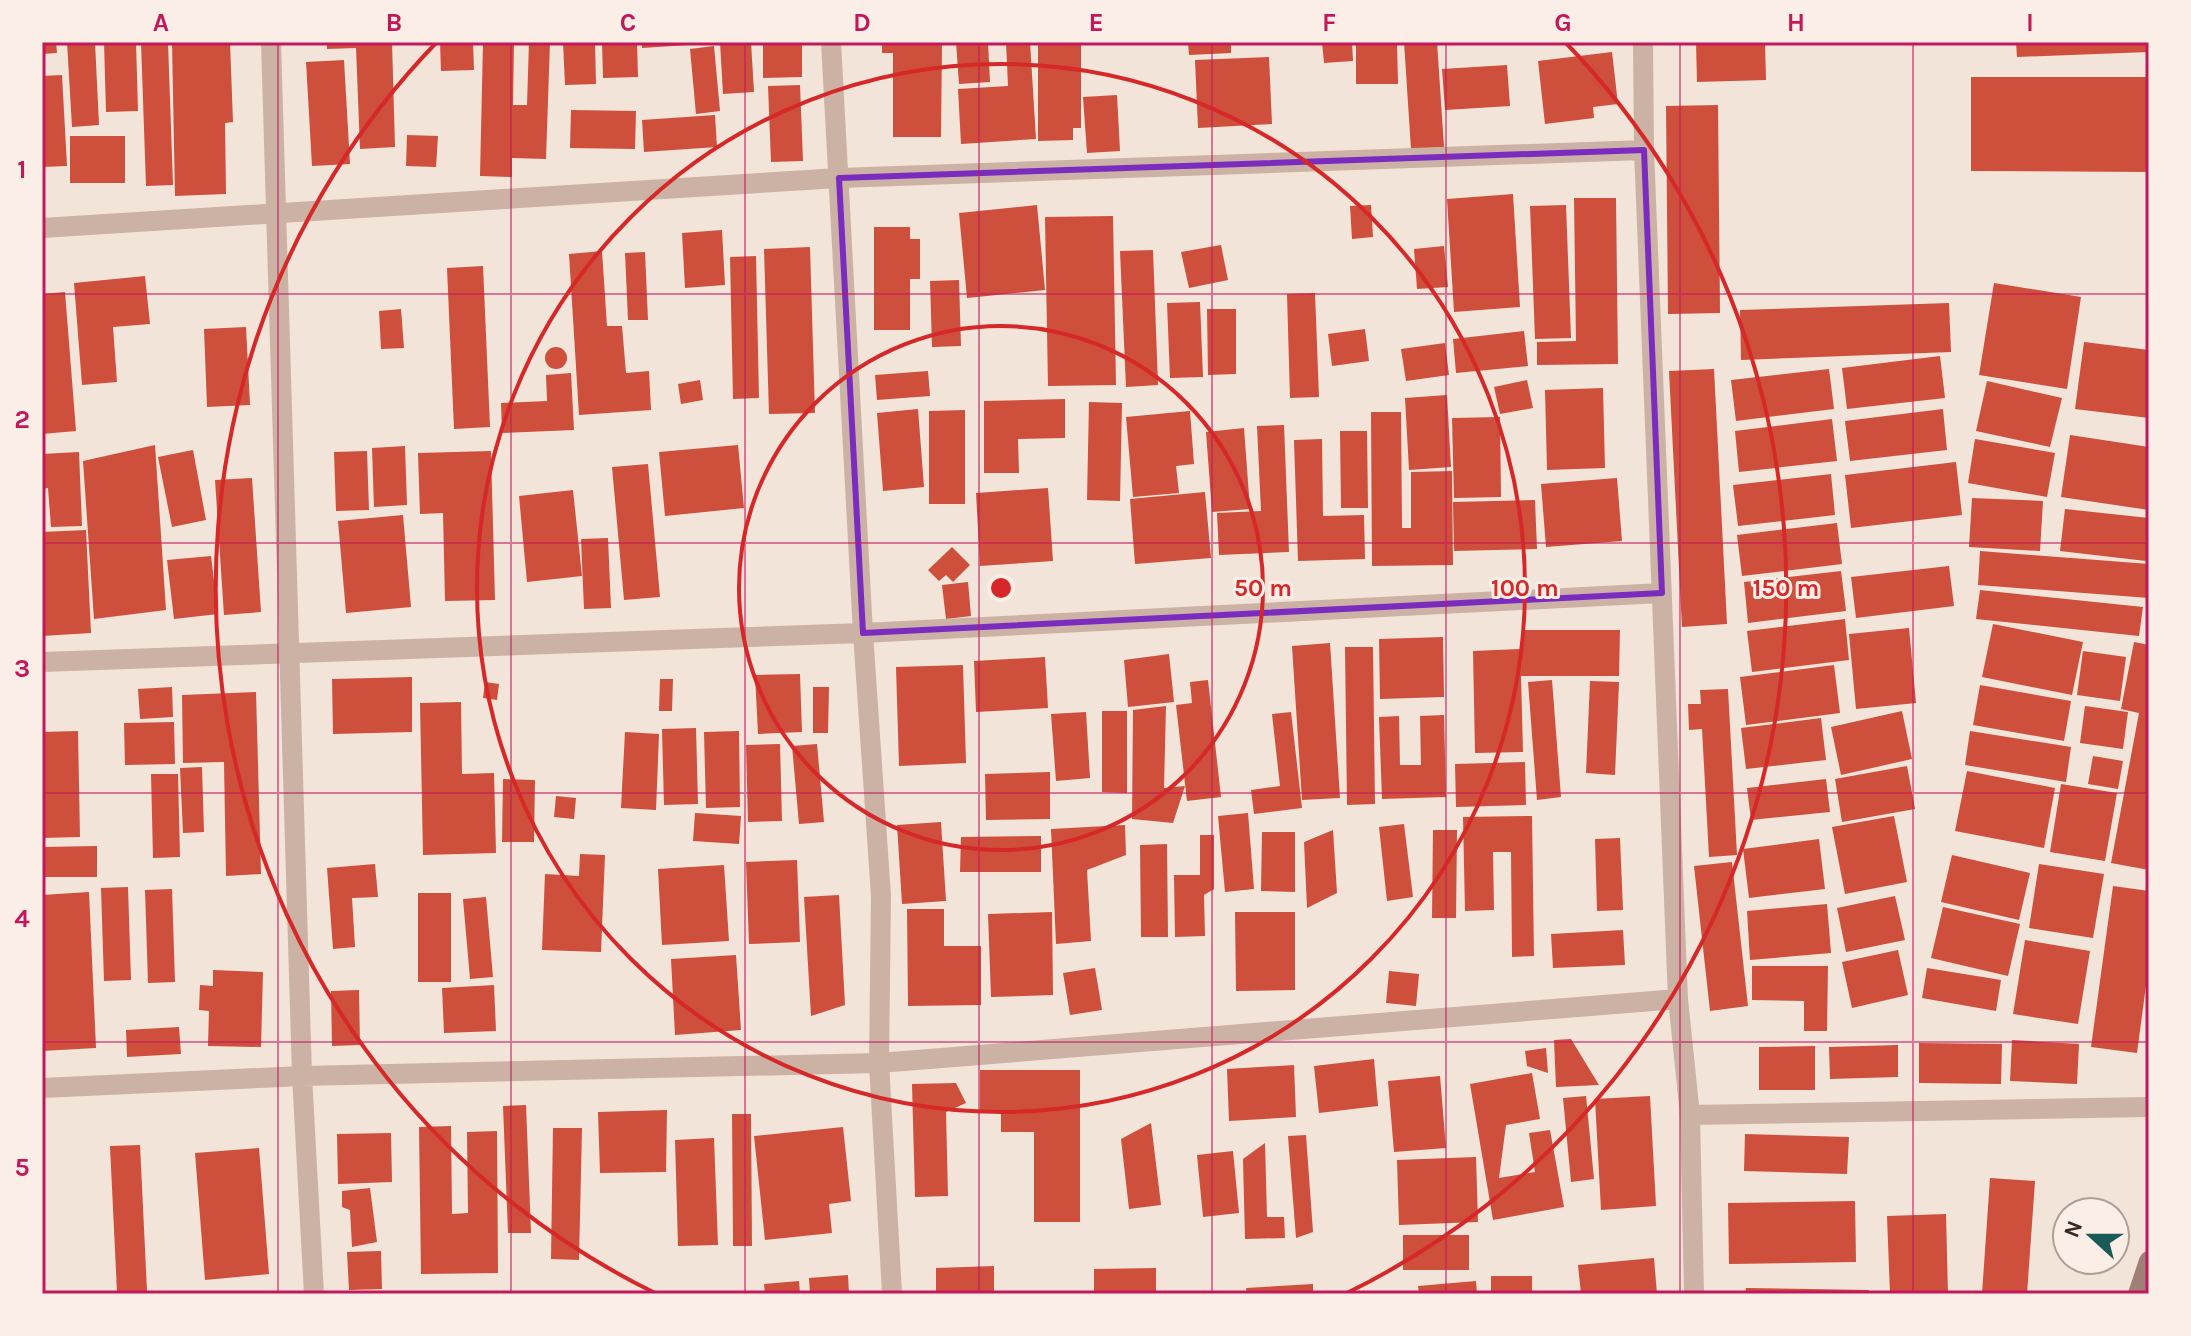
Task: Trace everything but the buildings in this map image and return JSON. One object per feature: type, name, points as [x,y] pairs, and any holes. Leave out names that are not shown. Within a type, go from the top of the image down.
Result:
[{"type":"street","points":[[271,42],[302,1076],[314,1294]]},
{"type":"street","points":[[831,42],[863,633],[881,896],[879,1063],[892,1294]]},
{"type":"street","points":[[1643,42],[1644,150],[1678,999],[1690,1115],[1694,1294]]},
{"type":"street","points":[[42,228],[839,178],[1644,150]]},
{"type":"street","points":[[42,662],[863,633],[1662,593]]},
{"type":"street","points":[[42,1088],[302,1076],[879,1063],[1678,999]]},
{"type":"street","points":[[1690,1115],[2149,1107]]},
{"type":"street","points":[[2138,1294],[2148,1266]]},
{"type":"highlighted area","points":[[1644,150],[1662,593],[863,633],[839,178]]}]
